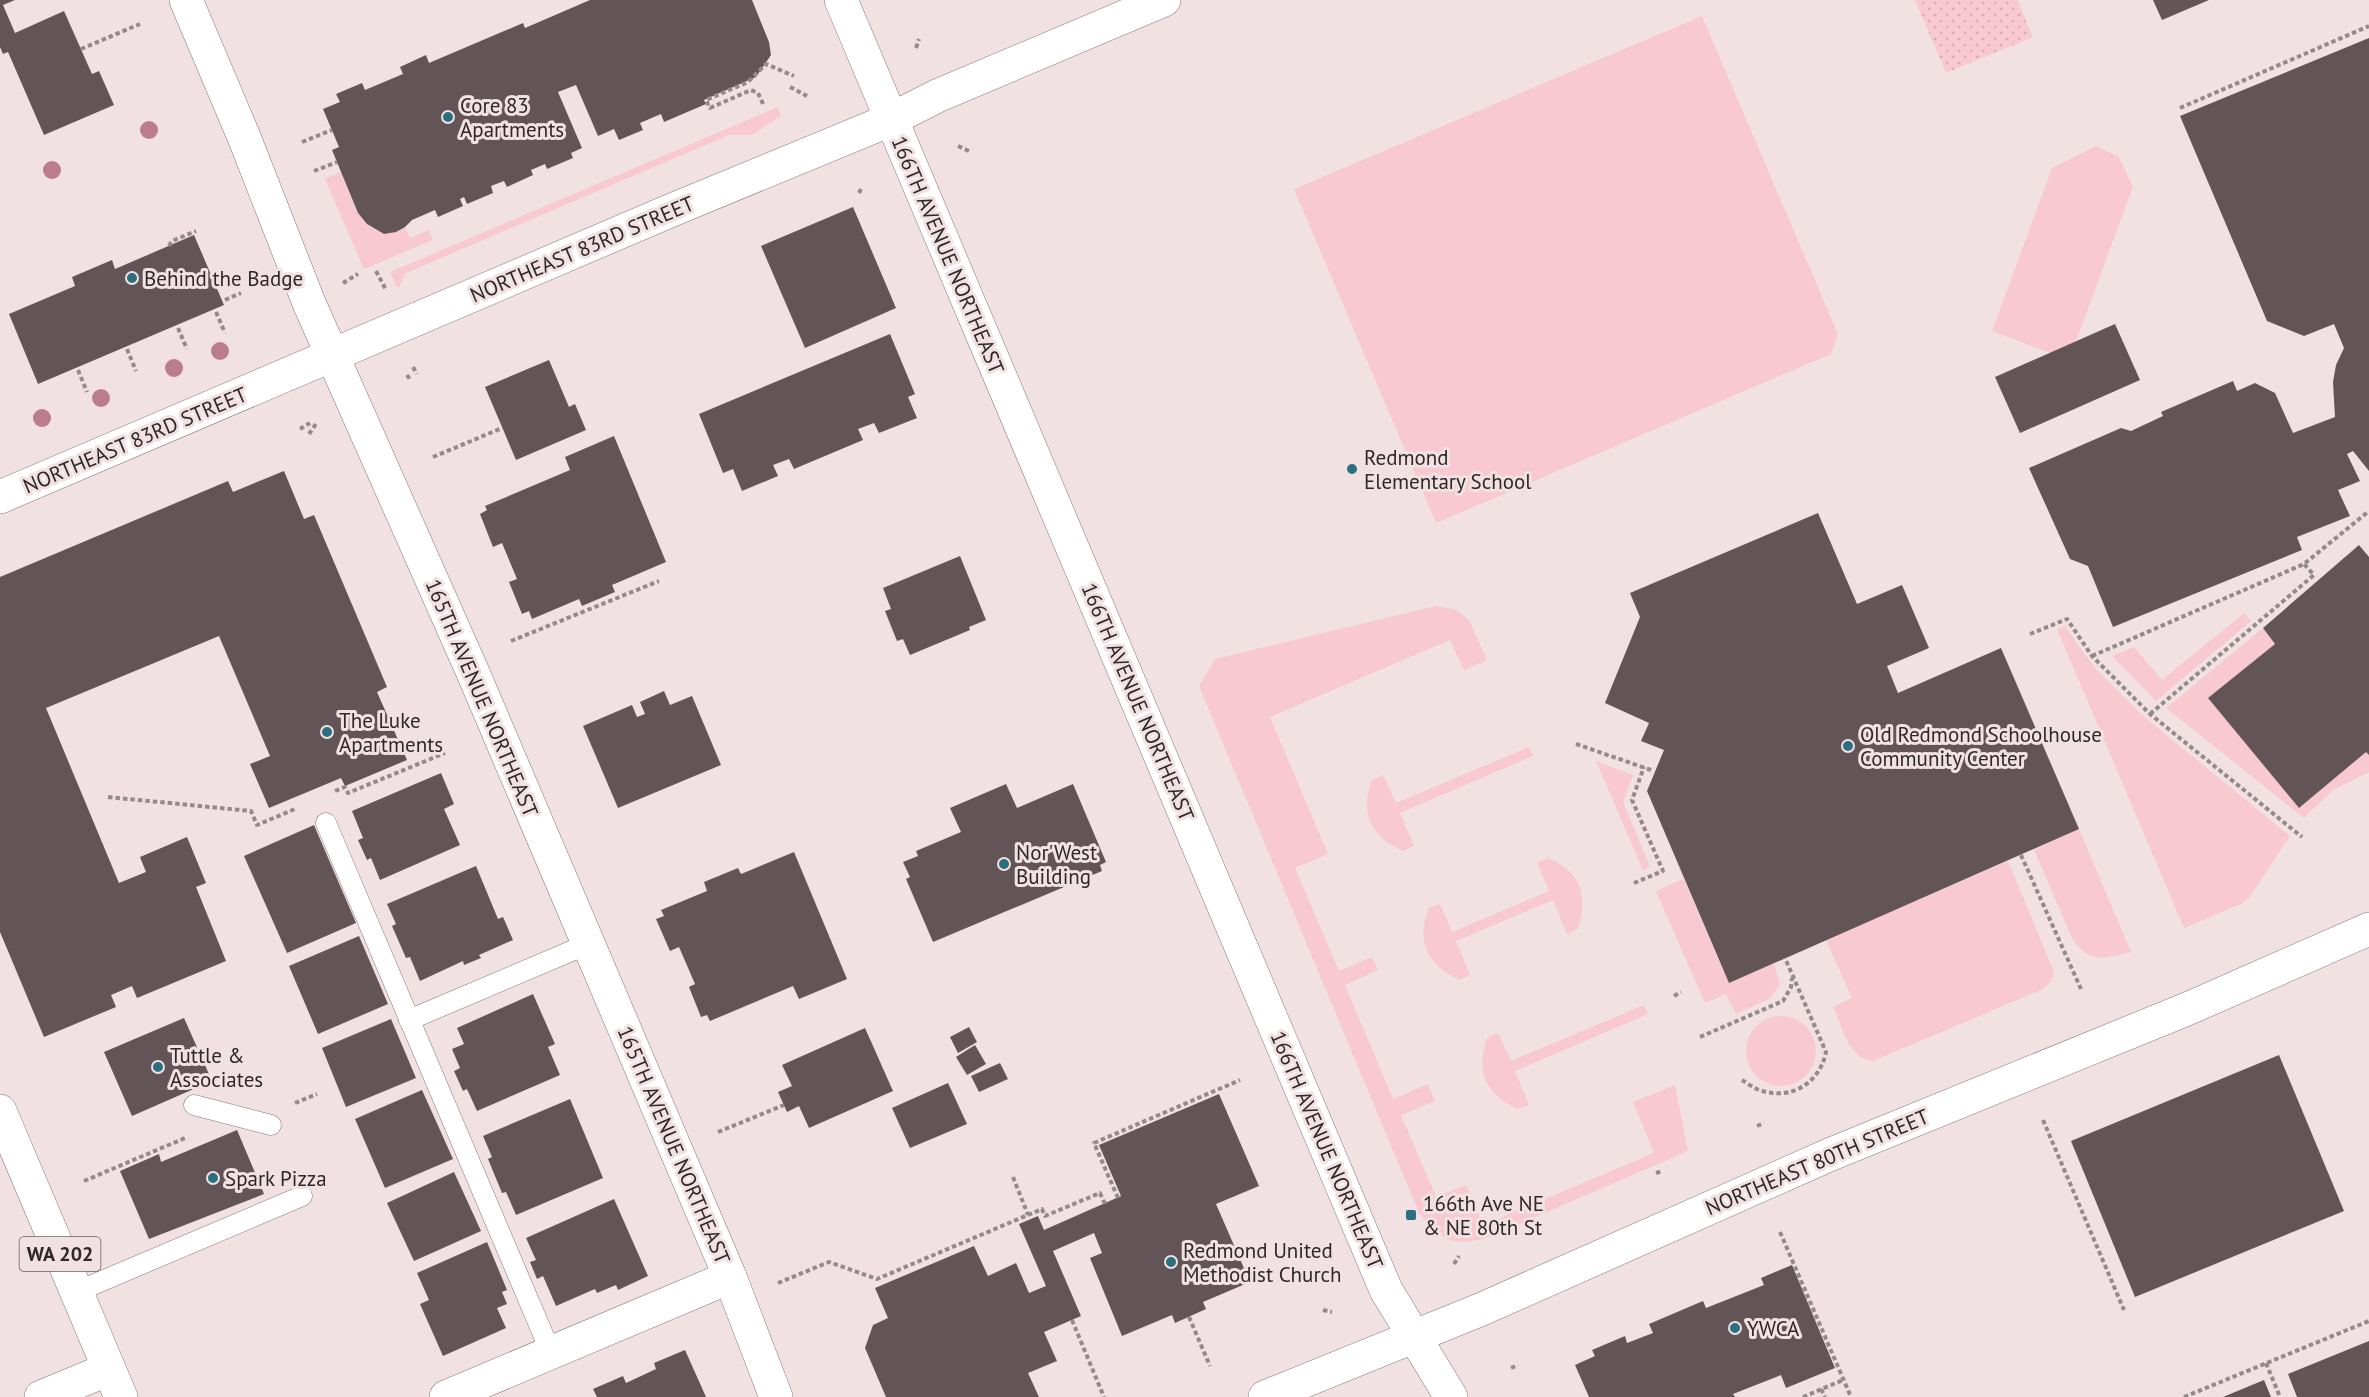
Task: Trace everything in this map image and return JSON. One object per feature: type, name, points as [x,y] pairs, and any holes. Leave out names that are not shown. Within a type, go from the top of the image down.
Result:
[{"type":"street","name":"165TH AVENUE NORTHEAST","points":[[186,0],[244,137],[309,303],[474,675],[730,1277],[776,1397]]},
{"type":"street","name":"166TH AVENUE NORTHEAST","points":[[841,0],[1382,1279],[1413,1336],[1451,1397]]},
{"type":"street","name":"NORTHEAST 83RD STREET","points":[[0,497],[639,224],[890,120],[937,96],[1164,0]]},
{"type":"street","name":"NORTHEAST 80TH STREET","points":[[1265,1397],[1482,1309],[1829,1155],[2187,1009],[2369,929]]},
{"type":"street","name":"WA 202","points":[[0,1111],[8,1154],[76,1292],[115,1383]]},
{"type":"street","points":[[446,1397],[499,1387],[551,1353],[730,1277]]},
{"type":"street","points":[[41,1397],[115,1383]]},
{"type":"lane","points":[[326,823],[551,1353]]},
{"type":"lane","points":[[409,1020],[588,944]]},
{"type":"lane","points":[[194,1105],[271,1125]]},
{"type":"lane","points":[[76,1292],[302,1196]]},
{"type":"path","points":[[81,49],[140,24]]},
{"type":"path","points":[[2180,108],[2369,26]]},
{"type":"path","points":[[916,48],[919,39]]},
{"type":"path","points":[[763,104],[758,93],[751,90],[710,108],[706,100],[748,82],[766,64],[794,76]]},
{"type":"path","points":[[790,87],[807,96]]},
{"type":"path","points":[[302,142],[332,130]]},
{"type":"path","points":[[958,146],[971,152]]},
{"type":"path","points":[[314,171],[337,162]]},
{"type":"path","points":[[169,246],[172,241],[196,231]]},
{"type":"path","points":[[376,270],[390,299]]},
{"type":"path","points":[[340,284],[358,274]]},
{"type":"path","points":[[225,300],[242,293]]},
{"type":"path","points":[[216,312],[225,333]]},
{"type":"path","points":[[178,328],[188,349]]},
{"type":"path","points":[[127,349],[136,371]]},
{"type":"path","points":[[413,367],[417,374]]},
{"type":"path","points":[[78,370],[87,392]]},
{"type":"path","points":[[407,375],[411,381]]},
{"type":"path","points":[[300,429],[313,423],[309,434]]},
{"type":"path","points":[[433,457],[502,428]]},
{"type":"path","points":[[2092,656],[2304,564],[2369,511]]},
{"type":"path","points":[[2150,714],[2314,575],[2304,564]]},
{"type":"path","points":[[511,641],[658,581]]},
{"type":"path","points":[[2030,634],[2067,619],[2092,656],[2150,714],[2302,837]]},
{"type":"path","points":[[1576,744],[1654,771]]},
{"type":"path","points":[[334,792],[345,787],[348,793],[445,753]]},
{"type":"path","points":[[1634,883],[1662,871],[1632,800],[1644,767]]},
{"type":"path","points":[[108,797],[251,811],[257,825],[301,806]]},
{"type":"path","points":[[2021,855],[2081,989]]},
{"type":"path","points":[[1742,1080],[1760,1091],[1776,1094],[1794,1092],[1809,1084],[1823,1063],[1826,1052],[1785,958]]},
{"type":"path","points":[[1700,1037],[1783,1001],[1791,987],[1790,970]]},
{"type":"path","points":[[1674,996],[1681,992]]},
{"type":"path","points":[[1118,1198],[1094,1143],[1240,1080]]},
{"type":"path","points":[[718,1132],[784,1105]]},
{"type":"path","points":[[2043,1120],[2124,1310]]},
{"type":"path","points":[[1757,1126],[1764,1123]]},
{"type":"path","points":[[84,1181],[188,1136]]},
{"type":"path","points":[[1656,1173],[1662,1170]]},
{"type":"path","points":[[1013,1177],[1028,1215]]},
{"type":"path","points":[[778,1283],[829,1262],[877,1279],[1042,1209],[1045,1216],[1100,1193],[1105,1204]]},
{"type":"path","points":[[1780,1233],[1851,1397]]},
{"type":"path","points":[[1454,1264],[1460,1256]]},
{"type":"path","points":[[1323,1310],[1332,1312]]},
{"type":"path","points":[[1189,1317],[1210,1366]]},
{"type":"path","points":[[1072,1320],[1104,1397]]},
{"type":"path","points":[[2184,1397],[2369,1321]]},
{"type":"path","points":[[2266,1363],[2280,1397]]},
{"type":"path","points":[[1511,1368],[1518,1365]]},
{"type":"path","points":[[1803,1397],[1844,1380]]},
{"type":"path","points":[[1821,1389],[1825,1397]]},
{"type":"shaded area","points":[[1915,0],[2017,0],[2033,37],[1946,73]]},
{"type":"shaded area","points":[[1702,16],[1838,334],[1831,354],[1436,523],[1294,189]]},
{"type":"shaded area","points":[[778,107],[781,116],[752,135],[729,135],[406,273],[398,289],[390,272]]},
{"type":"shaded area","points":[[2096,146],[2119,157],[2133,187],[2069,360],[1992,331],[2052,168]]},
{"type":"shaded area","points":[[341,172],[356,208],[370,226],[380,231],[391,232],[405,227],[410,238],[429,230],[433,240],[364,269],[325,179]]},
{"type":"shaded area","points":[[1436,606],[1456,610],[1469,620],[1487,660],[1464,670],[1450,640],[1270,717],[1328,854],[1295,868],[1339,971],[1372,957],[1378,970],[1345,985],[1393,1099],[1428,1084],[1435,1101],[1401,1115],[1436,1197],[1466,1185],[1483,1225],[1654,1153],[1633,1102],[1675,1085],[1688,1151],[1492,1236],[1468,1242],[1450,1240],[1443,1236],[1435,1231],[1419,1213],[1199,686],[1215,659]]},
{"type":"shaded area","points":[[2244,613],[2251,621],[2156,701],[2112,656],[2134,647],[2162,680]]},
{"type":"shaded area","points":[[2065,626],[2094,667],[2142,715],[2290,836],[2249,898],[2241,904],[2184,928],[2057,629]]},
{"type":"shaded area","points":[[2263,628],[2275,644],[2209,698],[2366,752],[2369,755],[2369,772],[2333,790],[2304,818],[2166,708]]},
{"type":"shaded area","points":[[1529,747],[1533,756],[1400,813],[1414,846],[1403,851],[1392,845],[1376,831],[1371,822],[1367,803],[1372,780],[1383,775],[1396,803]]},
{"type":"shaded area","points":[[1596,761],[1633,775],[1623,802],[1650,867],[1643,870]]},
{"type":"shaded area","points":[[2079,829],[2131,952],[2098,957],[2091,956],[2079,947],[2072,938],[2034,850]]},
{"type":"shaded area","points":[[1673,854],[1729,983],[1774,963],[1780,985],[1769,999],[1736,1014],[1726,994],[1705,1003],[1656,891],[1683,879]]},
{"type":"shaded area","points":[[1548,858],[1568,870],[1580,886],[1582,906],[1578,929],[1567,934],[1553,900],[1456,941],[1470,975],[1459,980],[1439,967],[1427,951],[1424,942],[1423,931],[1429,908],[1440,904],[1452,932],[1549,891],[1537,863]]},
{"type":"shaded area","points":[[2008,861],[2054,972],[2051,981],[2043,989],[1873,1061],[1858,1054],[1847,1041],[1833,1007],[1852,998],[1826,940]]},
{"type":"shaded area","points":[[1644,1005],[1648,1014],[1515,1071],[1529,1105],[1518,1109],[1507,1103],[1498,1097],[1486,1081],[1482,1061],[1487,1038],[1498,1033],[1511,1061]]},
{"type":"shaded area","points":[[1781,1016],[1800,1022],[1810,1032],[1816,1051],[1810,1070],[1800,1080],[1781,1086],[1762,1080],[1752,1070],[1746,1051],[1752,1032],[1762,1022]]},
{"type":"building","points":[[0,0],[15,0],[3,5],[15,33],[64,11],[92,74],[99,71],[114,105],[44,135],[8,52],[3,54],[0,47]]},
{"type":"building","name":"Core 83 Apartments","points":[[590,0],[752,0],[769,42],[771,55],[756,77],[704,100],[706,104],[664,122],[661,114],[640,123],[643,130],[619,140],[614,129],[598,136],[576,85],[558,92],[582,148],[571,153],[573,158],[547,169],[545,164],[531,170],[533,175],[507,187],[504,181],[491,186],[493,193],[467,204],[464,197],[460,199],[463,206],[438,217],[435,210],[412,220],[396,232],[384,234],[367,224],[358,213],[332,150],[339,147],[323,109],[340,102],[336,94],[362,83],[365,90],[403,74],[400,67],[426,55],[429,63],[523,23],[525,28]]},
{"type":"building","points":[[2153,0],[2209,0],[2162,20]]},
{"type":"building","points":[[2369,38],[2369,471],[2353,451],[2347,454],[2360,481],[2338,490],[2350,516],[2297,537],[2302,550],[2113,627],[2088,566],[2070,559],[2029,468],[2121,428],[2131,431],[2163,416],[2161,412],[2233,381],[2237,391],[2255,383],[2275,393],[2293,433],[2335,417],[2333,382],[2336,365],[2344,348],[2334,324],[2304,336],[2267,321],[2180,116]]},
{"type":"building","points":[[853,207],[896,308],[805,348],[761,246]]},
{"type":"building","points":[[194,235],[224,305],[38,384],[9,314],[75,286],[72,277],[112,260],[115,269]]},
{"type":"building","points":[[2115,324],[2140,380],[2020,433],[1995,377]]},
{"type":"building","points":[[890,334],[915,394],[908,397],[917,418],[879,433],[874,423],[858,429],[863,440],[794,469],[789,459],[773,465],[778,476],[742,491],[733,469],[723,473],[699,414]]},
{"type":"building","points":[[549,360],[569,407],[575,404],[586,430],[516,460],[485,387]]},
{"type":"building","points":[[614,436],[666,562],[612,585],[615,592],[582,606],[579,599],[532,619],[529,611],[522,614],[509,582],[517,579],[502,543],[493,547],[480,514],[487,510],[485,506],[570,470],[565,457]]},
{"type":"building","name":"The Luke Apartments","points":[[284,471],[304,519],[314,515],[387,687],[377,692],[407,760],[345,786],[341,778],[269,808],[250,764],[270,756],[219,636],[46,708],[119,883],[146,872],[140,857],[187,837],[206,883],[196,887],[226,961],[137,998],[132,986],[111,995],[116,1007],[44,1037],[0,932],[0,577],[228,481],[233,492]]},
{"type":"building","name":"Old Redmond Schoolhouse Community Center","points":[[1818,513],[1857,604],[1902,585],[1929,648],[1887,666],[1898,693],[2001,648],[2079,829],[1729,983],[1647,791],[1664,750],[1641,741],[1649,723],[1605,703],[1640,617],[1630,593]]},
{"type":"building","points":[[2359,545],[2369,557],[2369,755],[2366,752],[2299,808],[2208,698],[2275,644],[2263,628]]},
{"type":"building","points":[[960,556],[986,620],[969,627],[970,630],[910,655],[903,639],[897,641],[885,611],[891,609],[883,588]]},
{"type":"building","points":[[664,691],[670,705],[692,696],[721,765],[618,808],[583,726],[632,705],[637,717],[645,714],[640,702]]},
{"type":"building","points":[[441,773],[454,804],[444,809],[460,845],[380,880],[371,858],[367,860],[358,840],[363,838],[352,811]]},
{"type":"building","name":"Nor'West Building","points":[[1006,784],[1017,808],[1073,784],[1106,862],[1100,865],[1102,871],[933,942],[906,879],[910,877],[903,862],[918,856],[916,851],[961,832],[950,808]]},
{"type":"building","points":[[314,825],[356,923],[287,953],[244,856]]},
{"type":"building","points":[[794,852],[847,979],[799,999],[793,986],[710,1021],[707,1015],[701,1017],[689,987],[695,984],[679,947],[670,951],[656,919],[664,916],[661,910],[707,891],[704,882],[738,868],[741,874]]},
{"type":"building","points":[[476,866],[498,919],[503,917],[513,940],[479,955],[481,958],[464,965],[463,961],[420,981],[410,957],[406,958],[392,926],[396,924],[387,904]]},
{"type":"building","points":[[359,936],[388,1004],[318,1034],[289,966]]},
{"type":"building","points":[[533,994],[555,1044],[548,1047],[560,1075],[477,1111],[467,1089],[463,1091],[454,1071],[460,1068],[452,1049],[464,1044],[457,1028]]},
{"type":"building","name":"Tuttle & Associates","points":[[184,1018],[212,1081],[132,1116],[104,1052]]},
{"type":"building","points":[[391,1019],[416,1078],[346,1107],[322,1048]]},
{"type":"building","points":[[969,1027],[977,1042],[958,1053],[950,1037]]},
{"type":"building","points":[[865,1028],[893,1091],[809,1128],[799,1106],[787,1112],[778,1092],[792,1086],[782,1065]]},
{"type":"building","points":[[975,1045],[986,1064],[967,1075],[956,1057]]},
{"type":"building","points":[[2279,1055],[2344,1211],[2135,1297],[2071,1141]]},
{"type":"building","points":[[1000,1063],[1008,1079],[979,1092],[971,1076]]},
{"type":"building","points":[[948,1083],[967,1124],[910,1148],[892,1108]]},
{"type":"building","points":[[422,1090],[453,1159],[385,1188],[355,1119]]},
{"type":"building","points":[[1219,1094],[1259,1186],[1216,1204],[1250,1282],[1203,1302],[1206,1309],[1175,1323],[1172,1315],[1122,1336],[1090,1258],[1102,1253],[1094,1233],[1053,1251],[1081,1316],[1044,1332],[1057,1361],[1028,1373],[1039,1397],[886,1397],[865,1348],[873,1325],[888,1318],[875,1288],[974,1246],[988,1276],[1016,1263],[1029,1293],[1046,1286],[1019,1224],[1038,1216],[1044,1230],[1121,1196],[1099,1145]]},
{"type":"building","points":[[570,1099],[603,1178],[516,1215],[506,1192],[502,1193],[488,1159],[492,1157],[483,1136]]},
{"type":"building","name":"Spark Pizza","points":[[237,1130],[264,1194],[149,1239],[120,1171],[159,1154],[161,1162]]},
{"type":"building","points":[[454,1172],[481,1231],[414,1261],[387,1203]]},
{"type":"building","points":[[614,1199],[648,1276],[618,1290],[616,1285],[597,1293],[595,1289],[556,1306],[543,1276],[537,1279],[530,1262],[536,1260],[526,1238]]},
{"type":"building","points":[[487,1242],[507,1290],[502,1292],[507,1304],[497,1308],[506,1328],[443,1356],[420,1304],[429,1300],[417,1273]]},
{"type":"building","name":"YWCA","points":[[1792,1265],[1835,1368],[1786,1388],[1781,1375],[1733,1394],[1735,1397],[1589,1397],[1575,1365],[1595,1356],[1592,1350],[1625,1336],[1627,1343],[1653,1333],[1649,1324],[1703,1301],[1706,1308],[1764,1285],[1761,1278]]},
{"type":"building","points":[[2369,1341],[2369,1397],[2297,1397],[2288,1374]]},
{"type":"building","points":[[685,1350],[706,1397],[597,1397],[593,1389],[623,1376],[626,1383],[656,1369],[654,1363]]},
{"type":"building","points":[[2264,1380],[2271,1397],[2223,1397]]},
{"type":"place","name":"Core 83 Apartments","points":[[448,117]]},
{"type":"place","name":"Behind the Badge","points":[[132,278]]},
{"type":"place","name":"Redmond Elementary School","points":[[1352,469]]},
{"type":"place","name":"The Luke Apartments","points":[[327,732]]},
{"type":"place","name":"Old Redmond Schoolhouse Community Center","points":[[1848,746]]},
{"type":"place","name":"Nor'West Building","points":[[1004,864]]},
{"type":"place","name":"Tuttle & Associates","points":[[158,1067]]},
{"type":"place","name":"Spark Pizza","points":[[213,1178]]},
{"type":"place","name":"166th Ave NE & NE 80th St","points":[[1411,1215]]},
{"type":"place","name":"Redmond United Methodist Church","points":[[1171,1262]]},
{"type":"place","name":"YWCA","points":[[1735,1328]]}]
